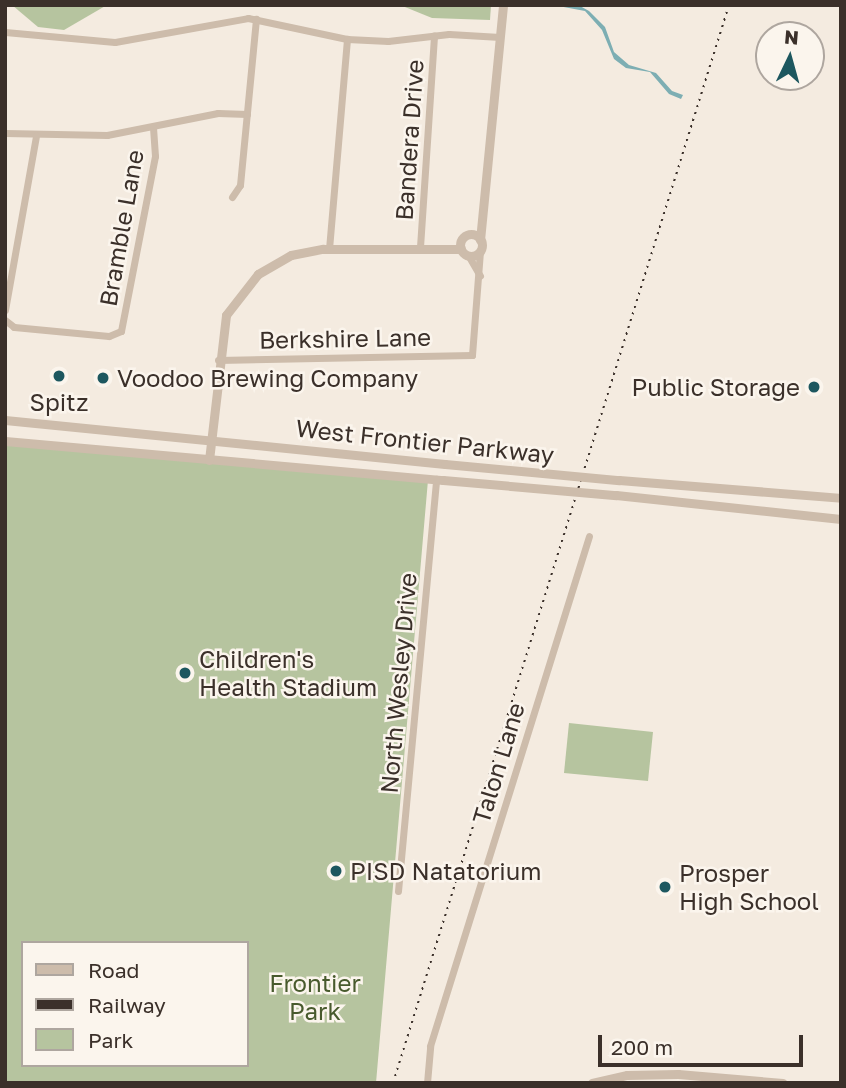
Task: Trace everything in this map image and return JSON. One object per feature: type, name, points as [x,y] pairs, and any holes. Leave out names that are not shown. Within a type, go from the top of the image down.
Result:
[{"type":"street","points":[[481,277],[480,250],[476,237],[482,213],[503,5]]},
{"type":"street","points":[[5,32],[115,42],[214,22],[256,19],[347,38],[388,41],[434,35],[500,37]]},
{"type":"street","points":[[232,198],[240,186],[256,19]]},
{"type":"street","name":"Bandera Drive","points":[[420,247],[434,35]]},
{"type":"street","points":[[329,249],[347,38]]},
{"type":"street","points":[[5,133],[97,136],[153,128],[218,114],[247,114]]},
{"type":"street","name":"Bramble Lane","points":[[6,321],[14,327],[118,334],[155,156],[153,128]]},
{"type":"street","points":[[5,310],[36,136]]},
{"type":"street","points":[[435,247],[476,237]]},
{"type":"street","points":[[462,239],[464,252],[481,277]]},
{"type":"street","points":[[209,460],[218,360],[226,315],[246,285],[291,255],[329,249],[435,247],[464,252],[480,250]]},
{"type":"street","name":"Berkshire Lane","points":[[218,360],[472,355],[481,277]]},
{"type":"street","name":"West Frontier Parkway","points":[[5,420],[211,438],[445,464],[841,498]]},
{"type":"street","name":"West Frontier Parkway","points":[[5,441],[616,495],[841,519]]},
{"type":"street","name":"North Wesley Drive","points":[[397,891],[439,479]]},
{"type":"street","name":"Talon Lane","points":[[427,1083],[430,1046],[589,536]]},
{"type":"street","points":[[592,1083],[627,1075],[678,1074],[783,1083]]},
{"type":"green space","points":[[12,5],[107,5],[64,30],[38,27]]},
{"type":"green space","points":[[400,5],[491,5],[490,20],[432,18]]},
{"type":"green space","name":"Frontier Park","points":[[5,442],[428,480],[376,1083],[5,1083]]},
{"type":"green space","points":[[569,723],[653,732],[648,781],[564,773]]},
{"type":"water","points":[[553,5],[580,6],[589,11],[605,27],[614,52],[629,65],[656,73],[672,91],[683,95],[681,99],[669,94],[650,72],[626,68],[614,59],[602,30],[585,11]]},
{"type":"railway","points":[[393,1083],[729,5]]},
{"type":"place","name":"Spitz","points":[[59,376]]},
{"type":"place","name":"Voodoo Brewing Company","points":[[103,378]]},
{"type":"place","name":"Public Storage","points":[[814,387]]},
{"type":"place","name":"Children's Health Stadium","points":[[185,673]]},
{"type":"place","name":"PISD Natatorium","points":[[336,871]]},
{"type":"place","name":"Prosper High School","points":[[665,887]]}]
